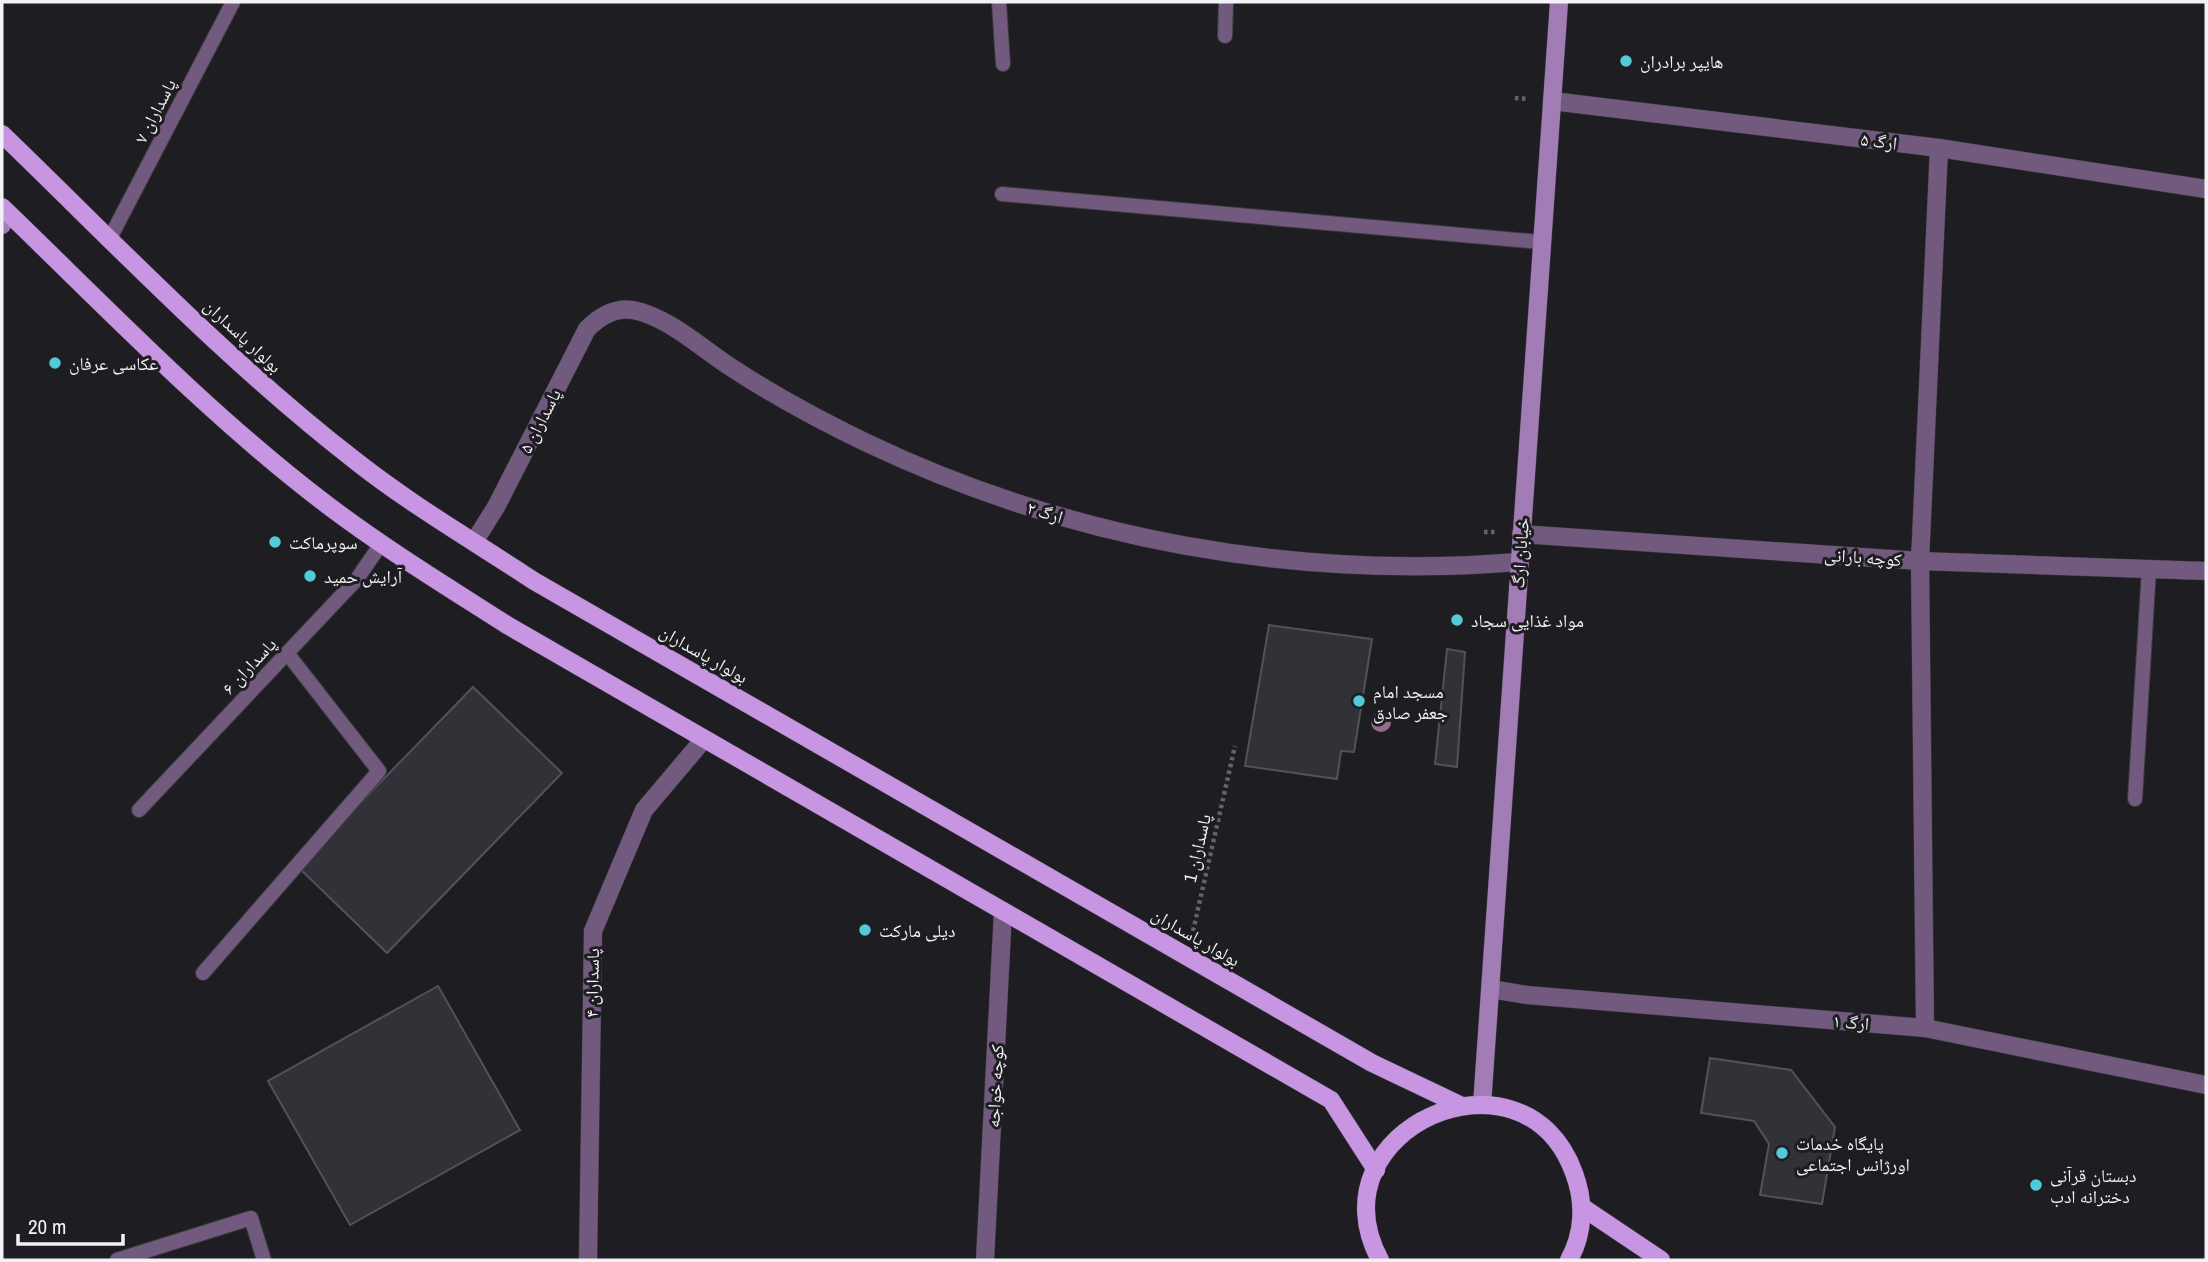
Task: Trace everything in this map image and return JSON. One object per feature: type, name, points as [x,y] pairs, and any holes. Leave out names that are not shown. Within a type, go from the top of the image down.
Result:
[{"type":"main road","name":"خیابان ارگ","points":[[1482,1105],[1559,2]]},
{"type":"main road","name":"بولوار پاسداران","points":[[2,135],[263,384],[357,462],[474,541],[534,580],[1372,1063],[1460,1105]]},
{"type":"main road","points":[[3,215],[227,423],[325,504],[382,544],[507,625],[1332,1100],[1376,1170]]},
{"type":"main road","points":[[1381,1260],[1371,1236],[1368,1214],[1376,1170],[1401,1134],[1438,1110],[1460,1105],[1504,1108],[1525,1116],[1559,1145],[1579,1185],[1582,1207],[1580,1229],[1569,1260]]},
{"type":"main road","points":[[1582,1207],[1661,1260]]},
{"type":"street","name":"ارگ ۵","points":[[1552,101],[1939,148],[2206,189]]},
{"type":"street","points":[[1925,1028],[1920,561],[1939,148]]},
{"type":"street","name":"ارگ ۲","points":[[614,311],[631,310],[648,314],[785,400],[901,459],[974,489],[1085,525],[1213,552],[1277,560],[1408,568],[1519,562]]},
{"type":"street","name":"پاسداران ۵","points":[[474,541],[496,506],[587,329],[599,317],[614,311]]},
{"type":"street","name":"کوچه بارانی","points":[[1521,534],[1920,561],[2206,572]]},
{"type":"street","name":"پاسداران ۴","points":[[589,1260],[593,931],[643,810],[704,738]]},
{"type":"street","name":"کوچه خواجه","points":[[985,1260],[1003,911]]},
{"type":"street","name":"ارگ ۱","points":[[1491,989],[1527,995],[1925,1028],[2206,1086]]},
{"type":"lane","name":"پاسداران ۷","points":[[110,238],[233,2]]},
{"type":"lane","points":[[999,2],[1003,64]]},
{"type":"lane","points":[[1224,36],[1226,2]]},
{"type":"lane","points":[[1002,194],[1541,242]]},
{"type":"lane","name":"پاسداران ۶","points":[[139,810],[357,579],[382,544]]},
{"type":"lane","points":[[2135,799],[2150,569]]},
{"type":"lane","points":[[203,973],[379,771],[287,653]]},
{"type":"lane","points":[[117,1260],[251,1218],[264,1260]]},
{"type":"path","name":"پاسداران 1","points":[[1187,956],[1235,746]]},
{"type":"building","points":[[1269,625],[1372,639],[1354,752],[1341,751],[1337,779],[1245,766]]},
{"type":"building","points":[[1447,649],[1465,652],[1457,767],[1435,764]]},
{"type":"building","points":[[473,687],[562,773],[387,953],[298,867]]},
{"type":"building","points":[[438,986],[520,1130],[350,1225],[268,1081]]},
{"type":"building","points":[[1710,1058],[1791,1070],[1835,1127],[1822,1204],[1760,1195],[1769,1144],[1754,1121],[1701,1113]]},
{"type":"place","name":"هایپر برادران","points":[[1626,61]]},
{"type":"place","name":"عکاسی عرفان","points":[[55,363]]},
{"type":"place","name":"سوپرماکت","points":[[275,542]]},
{"type":"place","name":"آرایش حمید","points":[[310,576]]},
{"type":"place","name":"مواد غذایی سجاد","points":[[1457,620]]},
{"type":"place","name":"مسجد امام جعفر صادق","points":[[1359,701]]},
{"type":"place","name":"دیلی مارکت","points":[[865,930]]},
{"type":"place","name":"پایگاه خدمات اورژانس اجتماعی","points":[[1782,1153]]},
{"type":"place","name":"دبستان قرآنی دخترانه ادب","points":[[2036,1185]]}]
